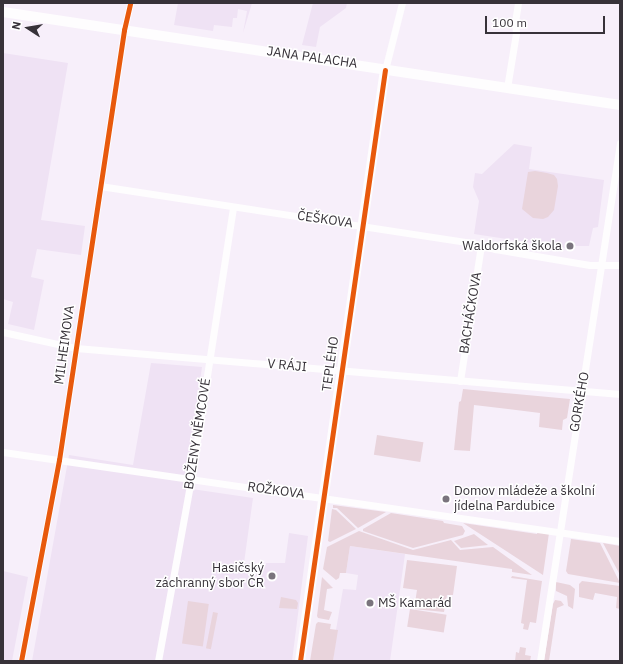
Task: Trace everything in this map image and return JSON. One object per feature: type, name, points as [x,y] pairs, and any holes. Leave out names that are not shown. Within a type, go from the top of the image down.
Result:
[{"type":"main road","name":"JANA PALACHA","points":[[3,12],[620,105]]},
{"type":"main road","name":"TEPLÉHO","points":[[300,661],[385,70]]},
{"type":"street","name":"MILHEIMOVA","points":[[21,661],[59,460],[124,30],[130,3]]},
{"type":"street","points":[[385,70],[402,3]]},
{"type":"street","points":[[507,88],[516,33],[515,22],[518,3]]},
{"type":"street","name":"GORKÉHO","points":[[540,661],[620,143]]},
{"type":"street","name":"ČEŠKOVA","points":[[100,186],[362,226],[590,265],[620,265]]},
{"type":"street","name":"BOŽENY NĚMCOVÉ","points":[[158,661],[191,479],[233,207]]},
{"type":"street","name":"BACHÁČKOVA","points":[[460,381],[481,246]]},
{"type":"street","name":"V RÁJI","points":[[3,332],[76,348],[620,394]]},
{"type":"street","name":"ROŽKOVA","points":[[3,452],[620,541]]},
{"type":"shaded area","points":[[178,3],[252,3],[243,33],[247,11],[238,9],[237,18],[233,18],[232,27],[214,25],[213,31],[174,25]]},
{"type":"shaded area","points":[[313,3],[347,3],[346,8],[320,27],[316,47],[302,45]]},
{"type":"shaded area","points":[[3,53],[68,63],[41,220],[85,226],[81,255],[37,249],[31,277],[44,280],[34,330],[8,324],[13,302],[3,299]]},
{"type":"shaded area","points":[[514,144],[532,147],[529,169],[604,180],[598,227],[593,228],[589,246],[575,246],[572,249],[474,234],[479,201],[473,187],[475,173],[482,174]]},
{"type":"shaded area","points":[[535,171],[554,175],[557,179],[558,186],[554,210],[548,217],[543,219],[533,218],[522,209],[528,172]]},
{"type":"shaded area","points":[[151,363],[202,367],[185,488],[253,498],[244,563],[285,563],[289,533],[308,536],[292,661],[32,661],[69,455],[133,465]]},
{"type":"shaded area","points":[[463,389],[570,399],[567,418],[563,420],[562,430],[539,427],[540,413],[474,405],[470,451],[454,450],[459,402],[461,401]]},
{"type":"shaded area","points":[[377,435],[423,442],[420,462],[374,455]]},
{"type":"shaded area","points":[[333,505],[386,512],[358,528],[337,508],[333,508]]},
{"type":"shaded area","points":[[332,509],[336,510],[356,529],[330,542],[328,541]]},
{"type":"shaded area","points":[[391,513],[443,521],[444,523],[462,526],[465,531],[463,535],[413,548],[363,531],[363,529]]},
{"type":"shaded area","points":[[463,523],[537,534],[538,531],[549,533],[543,575]]},
{"type":"shaded area","points":[[359,531],[413,550],[451,540],[460,550],[493,547],[532,575],[512,572],[512,569],[350,546],[346,573],[340,573],[339,578],[336,580],[323,569],[327,547]]},
{"type":"shaded area","points":[[474,534],[488,545],[461,548],[454,541]]},
{"type":"shaded area","points":[[571,539],[600,543],[620,583],[568,574],[566,571]]},
{"type":"shaded area","points":[[603,543],[620,546],[620,575]]},
{"type":"shaded area","name":"MŠ Kamarád","points":[[350,546],[405,554],[390,661],[333,661],[336,630],[343,589],[356,590],[358,575],[346,573]]},
{"type":"shaded area","points":[[407,560],[457,566],[453,595],[447,595],[444,612],[414,609],[417,590],[403,588]]},
{"type":"shaded area","points":[[3,571],[28,577],[12,661],[3,661]]},
{"type":"shaded area","points":[[512,576],[542,581],[536,623],[530,622],[528,630],[523,629],[524,624],[521,623],[527,580],[511,578]]},
{"type":"shaded area","points":[[322,577],[333,588],[327,589],[324,610],[332,612],[329,620],[318,618],[317,616]]},
{"type":"shaded area","points":[[582,581],[620,586],[620,609],[616,608],[617,597],[595,593],[593,600],[579,597],[579,584]]},
{"type":"shaded area","points":[[556,582],[570,585],[575,589],[573,609],[568,606],[567,596],[556,591]]},
{"type":"shaded area","points":[[281,597],[296,600],[298,603],[297,609],[279,608]]},
{"type":"shaded area","points":[[555,600],[561,601],[564,605],[557,608],[549,661],[544,661],[553,604]]},
{"type":"shaded area","points":[[188,601],[209,604],[203,647],[182,644]]},
{"type":"shaded area","points":[[410,609],[447,615],[444,633],[407,627]]},
{"type":"shaded area","points":[[213,612],[218,613],[211,649],[206,648]]},
{"type":"shaded area","points":[[318,622],[331,624],[330,629],[338,630],[333,661],[310,661],[316,624]]},
{"type":"shaded area","points":[[520,647],[526,648],[525,655],[531,656],[530,661],[515,661],[516,652],[519,653]]},
{"type":"cycle path","points":[[21,661],[59,460],[124,30],[130,3]]},
{"type":"cycle path","points":[[300,661],[385,70]]},
{"type":"place","name":"Waldorfská škola","points":[[570,246]]},
{"type":"place","name":"Domov mládeže a školní jídelna Pardubice","points":[[446,499]]},
{"type":"place","name":"Hasičský záchranný sbor ČR","points":[[272,576]]},
{"type":"place","name":"MŠ Kamarád","points":[[370,603]]}]
